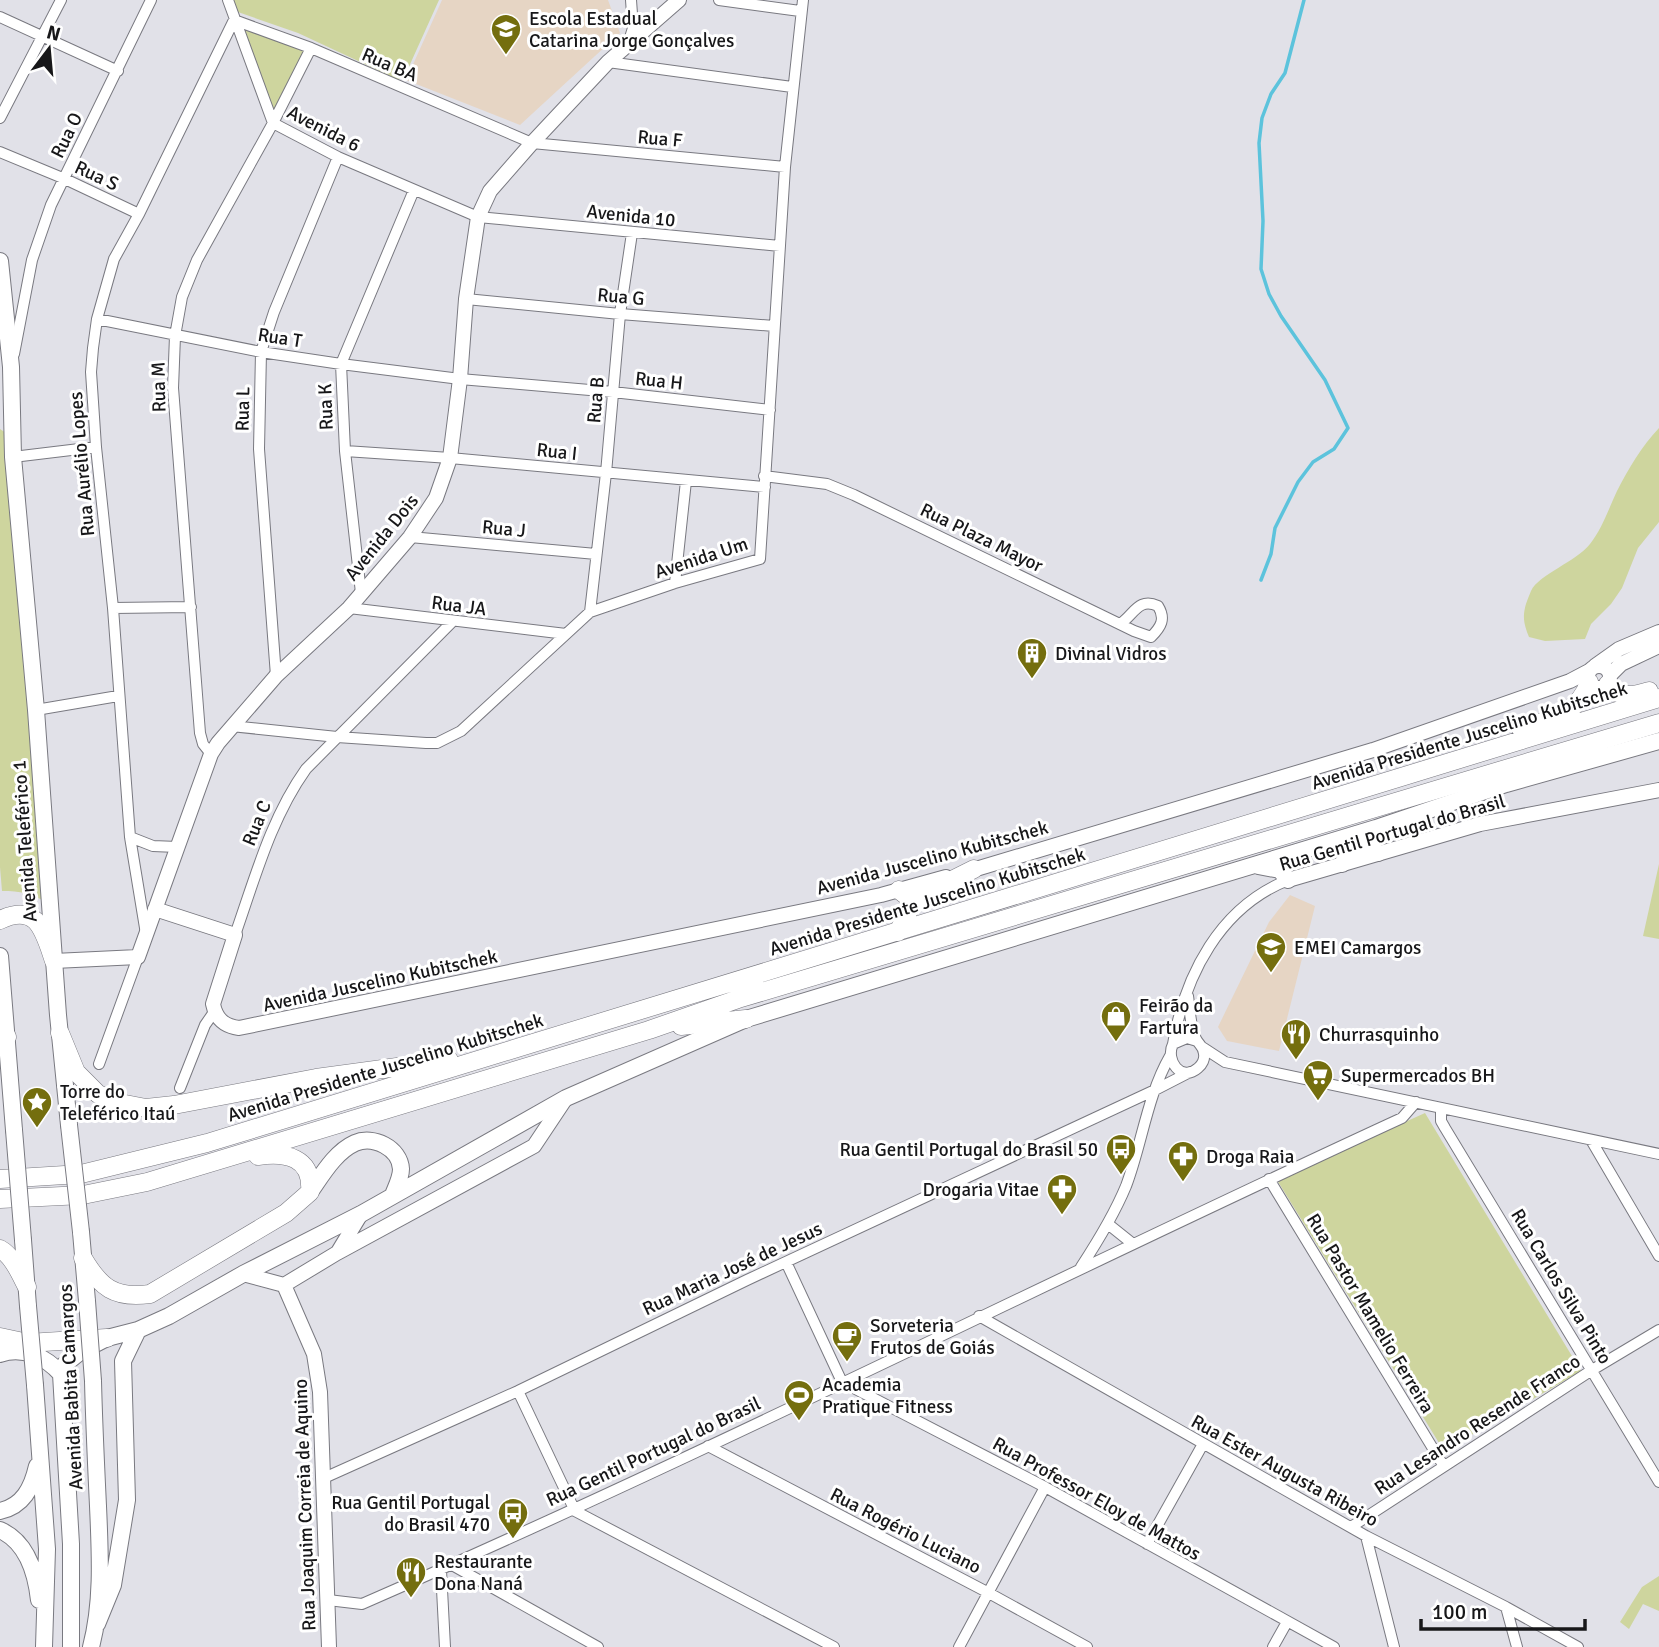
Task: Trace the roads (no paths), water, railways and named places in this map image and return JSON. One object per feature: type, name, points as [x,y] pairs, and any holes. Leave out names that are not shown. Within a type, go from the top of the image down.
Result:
[{"type":"highway","points":[[1453,763],[1513,732],[1563,714],[1578,702],[1591,673]]},
{"type":"highway","points":[[1609,679],[1615,692],[1628,696],[1659,689]]},
{"type":"highway","name":"Avenida Presidente Juscelino Kubitschek","points":[[0,1179],[80,1174],[207,1143],[1659,698]]},
{"type":"highway","name":"Avenida Presidente Juscelino Kubitschek","points":[[216,1162],[649,1030],[738,999],[1659,723]]},
{"type":"highway","points":[[898,932],[912,904],[974,869]]},
{"type":"highway","points":[[899,890],[912,904]]},
{"type":"highway","points":[[0,920],[20,914],[30,916],[43,929],[54,961]]},
{"type":"highway","points":[[649,1030],[746,1019]]},
{"type":"highway","points":[[60,1033],[76,1072],[99,1094],[120,1103],[146,1108],[316,1078],[503,1052]]},
{"type":"highway","points":[[0,1199],[83,1195],[147,1182],[216,1162],[263,1155],[286,1156],[304,1165],[310,1175],[310,1192],[286,1213],[150,1294],[132,1297],[108,1289],[96,1280],[83,1258]]},
{"type":"highway","points":[[0,1249],[5,1251],[15,1265],[27,1287]]},
{"type":"highway","points":[[0,1337],[28,1343],[107,1338]]},
{"type":"main road","name":"Avenida Teleférico 1","points":[[0,261],[11,368],[6,389],[6,425],[13,457],[36,710],[69,1125]]},
{"type":"main road","points":[[71,1647],[71,1544],[61,1374],[72,1356],[107,1338],[138,1330],[187,1306],[243,1273],[361,1214],[566,1098],[746,1019],[1373,830],[1506,785],[1659,741]]},
{"type":"main road","points":[[1373,830],[1369,846],[1378,853]]},
{"type":"main road","points":[[1342,864],[1373,830]]},
{"type":"main road","points":[[1249,866],[1275,868],[1288,880]]},
{"type":"main road","name":"Avenida Babita Camargos","points":[[0,956],[3,1030],[29,1306],[47,1549],[44,1646]]},
{"type":"main road","name":"Avenida Babita Camargos","points":[[69,1125],[93,1381],[99,1540],[97,1624],[91,1647]]},
{"type":"main road","points":[[310,1192],[335,1158],[358,1141],[368,1140],[381,1143],[399,1159],[399,1181],[393,1195]]},
{"type":"main road","points":[[97,1624],[113,1585],[127,1500],[123,1361],[138,1330]]},
{"type":"main road","points":[[0,1354],[20,1351],[37,1355],[51,1362],[61,1374]]},
{"type":"main road","points":[[0,1511],[8,1510],[23,1500],[34,1481],[39,1453]]},
{"type":"main road","points":[[0,1530],[8,1534],[26,1552],[38,1586],[44,1646]]},
{"type":"street","points":[[0,118],[61,0]]},
{"type":"street","name":"Rua O","points":[[11,368],[25,290],[40,233],[151,0]]},
{"type":"street","name":"Avenida 6","points":[[228,0],[273,123],[338,157],[478,217]]},
{"type":"street","points":[[628,44],[633,29],[631,0]]},
{"type":"street","name":"Avenida Dois","points":[[99,1064],[211,754],[276,676],[349,608],[410,537],[436,498],[450,458],[466,299],[478,217],[490,191],[531,143],[608,62],[679,0]]},
{"type":"street","points":[[719,0],[802,6]]},
{"type":"street","name":"Avenida Um","points":[[232,726],[337,737],[437,743],[461,731],[590,612],[675,583],[760,559],[785,167],[802,6]]},
{"type":"street","points":[[0,17],[118,71]]},
{"type":"street","name":"Rua BA","points":[[234,20],[311,48],[531,143]]},
{"type":"street","name":"Rua Aurélio Lopes","points":[[146,934],[130,837],[113,607],[91,372],[97,319],[114,259],[139,214],[234,20]]},
{"type":"street","name":"Rua M","points":[[211,754],[203,744],[200,733],[173,388],[175,336],[182,297],[197,260],[311,48]]},
{"type":"street","points":[[608,62],[792,87]]},
{"type":"street","name":"Rua F","points":[[531,143],[785,167]]},
{"type":"street","name":"Rua S","points":[[0,152],[139,214]]},
{"type":"street","name":"Rua L","points":[[276,676],[259,449],[261,352],[274,312],[338,157]]},
{"type":"street","name":"Rua K","points":[[361,593],[345,452],[341,364],[414,190]]},
{"type":"street","name":"Avenida 10","points":[[478,217],[780,246]]},
{"type":"street","name":"Rua B","points":[[590,612],[620,314],[632,233]]},
{"type":"street","points":[[5,305],[19,298],[25,290]]},
{"type":"street","name":"Rua G","points":[[466,299],[774,326]]},
{"type":"street","name":"Rua T","points":[[97,319],[261,352],[460,379]]},
{"type":"street","name":"Rua H","points":[[460,379],[770,410]]},
{"type":"street","points":[[13,457],[96,447]]},
{"type":"street","name":"Rua I","points":[[345,452],[450,458],[686,481],[765,482]]},
{"type":"street","points":[[675,583],[686,481]]},
{"type":"street","name":"Rua Plaza Mayor","points":[[765,482],[827,484],[854,495],[1120,624],[1151,637],[1161,628],[1163,618],[1153,603],[1141,604],[1130,618],[1120,624]]},
{"type":"street","name":"Rua J","points":[[410,537],[596,554]]},
{"type":"street","points":[[113,607],[191,607]]},
{"type":"street","name":"Rua JA","points":[[349,608],[565,634]]},
{"type":"street","name":"Rua C","points":[[180,1088],[205,1025],[214,1012],[214,996],[285,802],[306,769],[452,622]]},
{"type":"street","points":[[1591,673],[1619,649],[1659,632]]},
{"type":"street","points":[[1609,679],[1621,664],[1659,646]]},
{"type":"street","name":"Avenida Juscelino Kubitschek","points":[[214,1012],[219,1020],[229,1027],[256,1026],[899,890],[1373,750],[1591,673],[1598,688],[1609,679]]},
{"type":"street","points":[[36,710],[118,696]]},
{"type":"street","name":"Rua Gentil Portugal do Brasil","points":[[1173,1044],[1187,991],[1212,940],[1237,911],[1267,888],[1480,824],[1659,790]]},
{"type":"street","points":[[130,837],[153,846],[177,847]]},
{"type":"street","points":[[155,909],[235,935]]},
{"type":"street","points":[[54,961],[138,957]]},
{"type":"street","points":[[1187,991],[1204,1057],[1195,1069]]},
{"type":"street","points":[[1081,1267],[1108,1224],[1126,1186],[1155,1090],[1173,1044],[1187,1038],[1225,1062],[1659,1154]]},
{"type":"street","points":[[1170,1056],[1174,1067],[1195,1069]]},
{"type":"street","points":[[1155,1090],[1195,1069],[1225,1062]]},
{"type":"street","name":"Rua Maria José de Jesus","points":[[324,1478],[518,1391],[786,1262],[1155,1090]]},
{"type":"street","points":[[243,1273],[284,1285],[337,1253],[534,1146],[566,1098]]},
{"type":"street","name":"Rua Gentil Portugal do Brasil","points":[[328,1600],[362,1604],[575,1511],[1081,1267],[1402,1118],[1416,1102]]},
{"type":"street","name":"Rua Carlos Silva Pinto","points":[[1441,1108],[1441,1121],[1445,1128],[1659,1482]]},
{"type":"street","points":[[1591,1140],[1659,1256]]},
{"type":"street","name":"Rua Pastor Mamelio Ferreira","points":[[1269,1179],[1443,1465]]},
{"type":"street","points":[[337,1253],[361,1214]]},
{"type":"street","points":[[1108,1224],[1133,1244]]},
{"type":"street","points":[[786,1262],[842,1382]]},
{"type":"street","name":"Rua Joaquim Correia de Aquino","points":[[284,1285],[307,1336],[318,1372],[329,1647]]},
{"type":"street","name":"Rua Ester Augusta Ribeiro","points":[[979,1316],[1366,1536],[1507,1607],[1578,1647]]},
{"type":"street","name":"Rua Lesandro Resende Franco","points":[[1351,1527],[1443,1465],[1659,1330]]},
{"type":"street","name":"Rua Professor Eloy de Mattos","points":[[842,1382],[1045,1487],[1334,1647]]},
{"type":"street","points":[[518,1391],[575,1511],[834,1647]]},
{"type":"street","points":[[1147,1545],[1203,1444]]},
{"type":"street","name":"Rua Rogério Luciano","points":[[708,1446],[1087,1647]]},
{"type":"street","points":[[959,1647],[1045,1487]]},
{"type":"street","points":[[1366,1536],[1394,1647]]},
{"type":"street","points":[[445,1647],[447,1568],[598,1647]]},
{"type":"street","points":[[1507,1607],[1517,1647]]},
{"type":"street","points":[[1273,1647],[1287,1622]]},
{"type":"waterway","points":[[1261,580],[1271,554],[1275,528],[1298,482],[1313,462],[1334,449],[1348,428],[1325,380],[1281,316],[1269,294],[1261,269],[1263,221],[1259,143],[1262,118],[1271,94],[1285,73],[1304,0]]},
{"type":"place","name":"Escola Estadual Catarina Jorge Gonçalves","points":[[506,56]]},
{"type":"place","name":"Divinal Vidros","points":[[1032,680]]},
{"type":"place","name":"EMEI Camargos","points":[[1271,974]]},
{"type":"place","name":"Feirão da Fartura","points":[[1116,1043]]},
{"type":"place","name":"Churrasquinho","points":[[1296,1061]]},
{"type":"place","name":"Supermercados BH","points":[[1318,1102]]},
{"type":"place","name":"Torre do Teleférico Itaú","points":[[37,1129]]},
{"type":"place","name":"Rua Gentil Portugal do Brasil 50","points":[[1121,1176]]},
{"type":"place","name":"Droga Raia","points":[[1183,1183]]},
{"type":"place","name":"Drogaria Vitae","points":[[1062,1216]]},
{"type":"place","name":"Sorveteria Frutos de Goiás","points":[[847,1363]]},
{"type":"place","name":"Academia Pratique Fitness","points":[[799,1422]]},
{"type":"place","name":"Rua Gentil Portugal do Brasil 470","points":[[513,1540]]},
{"type":"place","name":"Restaurante Dona Naná","points":[[411,1599]]}]
